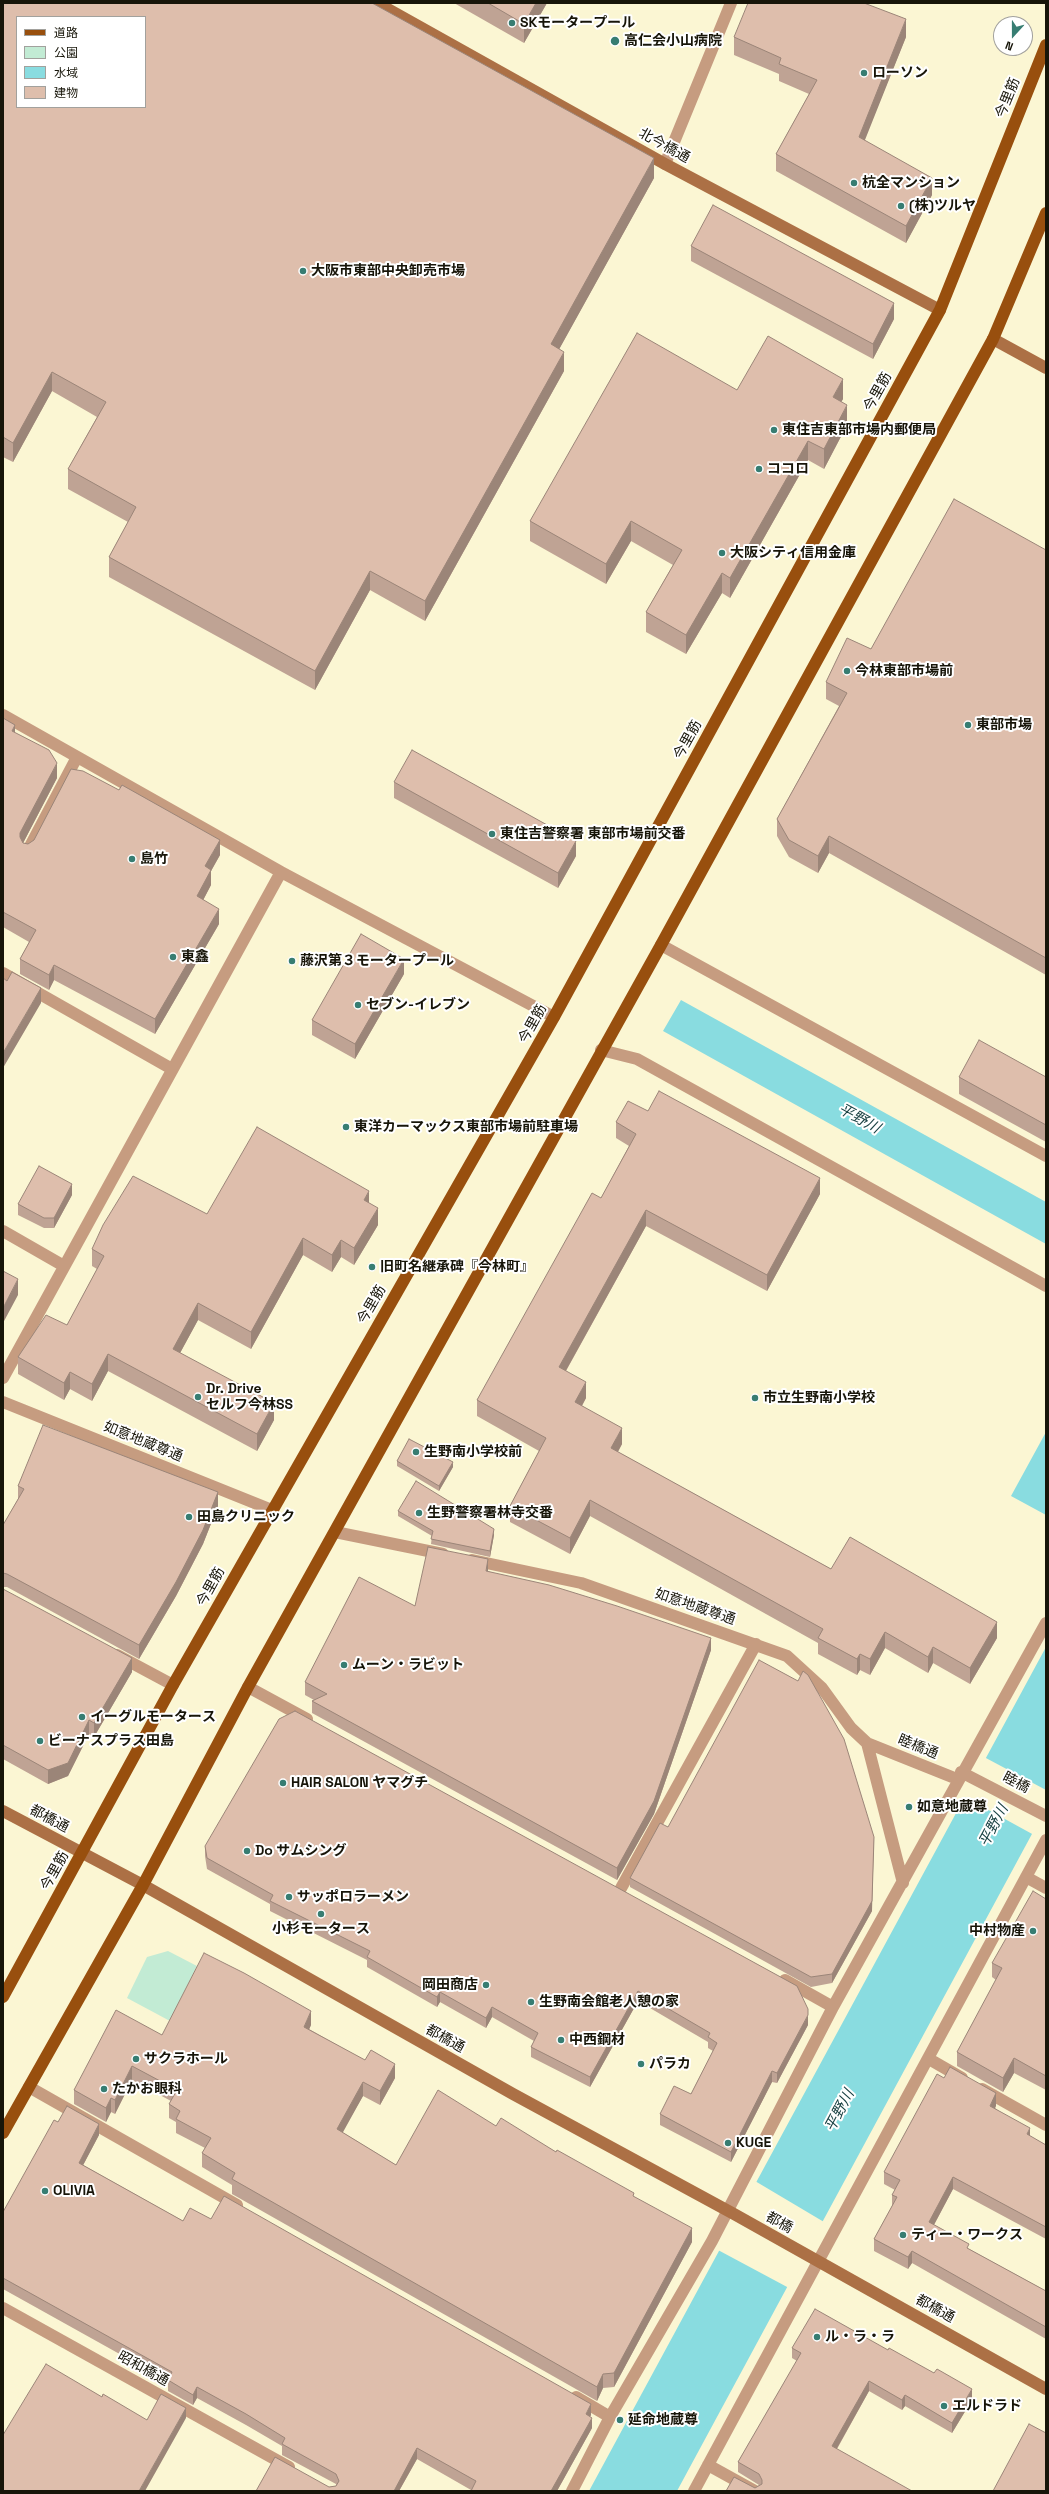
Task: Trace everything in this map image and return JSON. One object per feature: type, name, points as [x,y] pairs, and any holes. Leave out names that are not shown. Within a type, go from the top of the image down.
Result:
[{"type":"main road","name":"今里筋","points":[[3,1997],[173,1685],[554,1017],[940,310],[1046,45]]},
{"type":"main road","points":[[3,2133],[143,1885],[248,1687],[601,1050],[661,945],[993,339],[1046,213]]},
{"type":"street","name":"北今橋通","points":[[376,3],[665,164],[940,310]]},
{"type":"street","points":[[665,164],[731,3]]},
{"type":"street","points":[[993,339],[1046,368]]},
{"type":"street","points":[[3,715],[281,872],[554,1017]]},
{"type":"street","points":[[27,852],[77,757]]},
{"type":"street","points":[[3,1378],[281,872]]},
{"type":"street","points":[[661,945],[1046,1156]]},
{"type":"street","points":[[3,972],[172,1069]]},
{"type":"street","points":[[601,1050],[637,1059],[1046,1286]]},
{"type":"street","points":[[3,1232],[64,1266]]},
{"type":"street","name":"如意地蔵尊通","points":[[3,1402],[272,1510]]},
{"type":"street","name":"如意地蔵尊通","points":[[335,1532],[581,1583],[787,1656],[801,1667],[822,1688],[851,1728],[868,1743]]},
{"type":"street","points":[[572,2491],[610,2417],[712,2241],[730,2213],[833,2007],[964,1776],[1046,1623]]},
{"type":"street","points":[[620,1890],[756,1644]]},
{"type":"street","points":[[106,1649],[173,1685]]},
{"type":"street","points":[[248,1687],[317,1724]]},
{"type":"street","points":[[868,1743],[903,1882]]},
{"type":"street","name":"睦橋通","points":[[868,1743],[964,1776]]},
{"type":"street","name":"睦橋","points":[[964,1776],[1046,1816]]},
{"type":"street","name":"都橋通","points":[[3,1811],[143,1885],[519,2098],[730,2213]]},
{"type":"street","points":[[694,2491],[814,2259],[928,2059],[1046,1840]]},
{"type":"street","points":[[1026,1877],[1046,1888]]},
{"type":"street","points":[[606,1883],[634,1898]]},
{"type":"street","points":[[771,1973],[833,2007]]},
{"type":"street","points":[[928,2059],[1046,2125]]},
{"type":"street","points":[[29,2087],[249,2212]]},
{"type":"street","name":"都橋","points":[[730,2213],[814,2259]]},
{"type":"street","name":"都橋通","points":[[814,2259],[1046,2389]]},
{"type":"street","name":"昭和橋通","points":[[3,2308],[297,2472]]},
{"type":"street","points":[[569,2393],[610,2417]]},
{"type":"street","points":[[708,2465],[755,2491]]},
{"type":"green space","points":[[168,1951],[197,1966],[170,2021],[127,1998],[147,1957]]},
{"type":"water","name":"平野川","points":[[681,1000],[1046,1202],[1046,1244],[663,1031]]},
{"type":"water","points":[[1046,1432],[1046,1515],[1011,1496]]},
{"type":"water","name":"平野川","points":[[1046,1647],[1046,1808],[677,2491],[589,2491]]},
{"type":"pier","points":[[984,1757],[1046,1790],[1046,1812],[1034,1835],[963,1796]]},
{"type":"pier","points":[[755,2181],[824,2222],[789,2288],[718,2250]]},
{"type":"building","name":"大阪市東部中央卸売市場","points":[[3,3],[372,3],[654,158],[551,344],[564,352],[425,601],[370,571],[315,671],[109,557],[136,507],[68,469],[106,402],[52,372],[13,443],[3,437]]},
{"type":"building","points":[[488,3],[536,3],[524,24]]},
{"type":"building","points":[[748,3],[864,3],[906,19],[859,137],[932,178],[906,226],[776,154],[817,80],[779,64],[781,58],[734,37]]},
{"type":"building","points":[[713,205],[894,303],[873,344],[691,246]]},
{"type":"building","points":[[637,333],[737,390],[768,336],[843,379],[833,397],[847,405],[824,449],[808,441],[730,578],[722,573],[686,635],[646,612],[682,550],[631,521],[606,564],[530,521]]},
{"type":"building","name":"東部市場","points":[[954,499],[1046,550],[1046,958],[829,836],[818,856],[789,840],[777,819],[847,693],[826,682],[847,638],[871,649]]},
{"type":"building","points":[[3,718],[15,725],[12,731],[49,750],[57,763],[20,833],[23,843],[28,844],[34,840],[71,769],[83,771],[119,790],[122,785],[220,840],[205,866],[211,870],[197,896],[219,909],[155,1019],[54,965],[49,975],[20,959],[36,930],[3,912]]},
{"type":"building","points":[[412,750],[576,841],[558,873],[394,782]]},
{"type":"building","name":"セブン-イレブン","points":[[361,934],[404,959],[355,1044],[312,1020]]},
{"type":"building","points":[[12,972],[41,988],[3,1053],[3,978],[7,981]]},
{"type":"building","points":[[979,1040],[1046,1077],[1046,1125],[959,1077]]},
{"type":"building","points":[[659,1091],[820,1178],[767,1275],[646,1210],[559,1367],[586,1382],[575,1402],[622,1428],[611,1448],[831,1569],[850,1537],[997,1622],[970,1668],[933,1647],[928,1657],[885,1632],[870,1659],[860,1654],[857,1659],[818,1638],[823,1629],[590,1500],[570,1538],[510,1506],[546,1438],[477,1400],[592,1193],[601,1198],[636,1134],[616,1122],[628,1101],[648,1111]]},
{"type":"building","points":[[257,1127],[369,1191],[364,1200],[378,1208],[354,1248],[341,1240],[332,1255],[303,1238],[251,1332],[198,1303],[173,1349],[274,1403],[257,1434],[108,1354],[92,1384],[70,1372],[64,1383],[18,1357],[46,1315],[67,1325],[104,1256],[92,1249],[103,1225],[133,1176],[207,1214]]},
{"type":"building","points":[[39,1166],[72,1184],[54,1218],[44,1218],[18,1204]]},
{"type":"building","points":[[3,1271],[18,1279],[3,1308]]},
{"type":"building","points":[[43,1425],[218,1492],[203,1530],[176,1582],[139,1645],[3,1573],[3,1525],[24,1489],[18,1486]]},
{"type":"building","points":[[409,1439],[453,1462],[439,1486],[397,1461]]},
{"type":"building","points":[[416,1481],[494,1529],[490,1551],[431,1539],[433,1531],[398,1511]]},
{"type":"building","points":[[428,1547],[488,1559],[486,1571],[549,1585],[711,1638],[654,1801],[617,1868],[312,1701],[327,1694],[305,1682],[359,1577],[415,1606]]},
{"type":"building","points":[[3,1589],[132,1658],[94,1723],[89,1720],[68,1763],[48,1770],[3,1745]]},
{"type":"building","points":[[759,1660],[798,1681],[803,1671],[808,1675],[844,1739],[874,1837],[872,1901],[832,1974],[811,1977],[630,1878],[660,1823],[668,1827]]},
{"type":"building","points":[[295,1711],[797,1986],[808,2009],[808,2015],[777,2073],[772,2071],[731,2152],[660,2114],[674,2086],[691,2094],[717,2043],[708,2037],[710,2033],[638,1991],[590,2077],[531,2047],[538,2033],[492,2007],[486,2018],[440,1992],[437,1997],[367,1957],[370,1951],[270,1901],[273,1895],[207,1858],[205,1846],[279,1719]]},
{"type":"building","points":[[1033,1891],[1046,1899],[1046,2076],[1014,2058],[1003,2078],[957,2052],[1002,1968],[992,1963]]},
{"type":"building","points":[[204,1953],[244,1973],[311,2011],[304,2027],[365,2060],[371,2050],[395,2064],[380,2091],[363,2082],[337,2129],[396,2165],[438,2090],[496,2126],[501,2118],[556,2152],[557,2150],[634,2193],[633,2196],[692,2228],[614,2373],[603,2374],[597,2387],[232,2179],[235,2173],[202,2153],[211,2138],[176,2119],[180,2111],[169,2104],[177,2090],[132,2066],[115,2100],[111,2098],[106,2108],[74,2090],[116,2010],[162,2035]]},
{"type":"building","points":[[950,2067],[996,2093],[990,2106],[1030,2128],[1027,2134],[1046,2145],[1046,2227],[953,2177],[929,2222],[969,2244],[967,2248],[1046,2291],[1046,2327],[912,2251],[908,2257],[874,2239],[897,2197],[892,2195],[900,2180],[884,2172],[937,2074],[944,2078]]},
{"type":"building","points":[[67,2106],[99,2124],[79,2163],[183,2221],[190,2208],[211,2219],[224,2196],[591,2404],[586,2414],[592,2418],[551,2491],[471,2491],[476,2481],[417,2448],[394,2491],[256,2491],[275,2457],[329,2487],[336,2486],[339,2481],[336,2474],[282,2444],[285,2438],[246,2414],[197,2387],[193,2395],[168,2380],[172,2372],[3,2278],[3,2212],[54,2120],[58,2122]]},
{"type":"building","points":[[815,2309],[888,2350],[889,2348],[934,2373],[937,2369],[972,2389],[952,2423],[905,2395],[902,2400],[869,2381],[832,2446],[912,2491],[726,2491],[734,2477],[755,2488],[762,2484],[759,2474],[738,2462],[801,2353],[792,2348]]},
{"type":"building","points":[[46,2364],[102,2397],[103,2394],[147,2420],[161,2394],[186,2408],[139,2491],[3,2491],[3,2435]]},
{"type":"building","points":[[1029,2424],[1046,2433],[1046,2491],[993,2491]]},
{"type":"place","name":"SKモータープール","points":[[512,23]]},
{"type":"place","name":"高仁会小山病院","points":[[615,41]]},
{"type":"place","name":"ローソン","points":[[864,73]]},
{"type":"place","name":"杭全マンション","points":[[854,183]]},
{"type":"place","name":"(株)ツルヤ","points":[[901,206]]},
{"type":"place","name":"大阪市東部中央卸売市場","points":[[303,271]]},
{"type":"place","name":"東住吉東部市場内郵便局","points":[[774,430]]},
{"type":"place","name":"ココロ","points":[[759,469]]},
{"type":"place","name":"大阪シティ信用金庫","points":[[722,553]]},
{"type":"place","name":"今林東部市場前","points":[[847,671]]},
{"type":"place","name":"東部市場","points":[[968,725]]},
{"type":"place","name":"東住吉警察署 東部市場前交番","points":[[492,834]]},
{"type":"place","name":"島竹","points":[[132,859]]},
{"type":"place","name":"東鑫","points":[[173,957]]},
{"type":"place","name":"藤沢第３モータープール","points":[[292,961]]},
{"type":"place","name":"セブン-イレブン","points":[[358,1005]]},
{"type":"place","name":"東洋カーマックス東部市場前駐車場","points":[[346,1127]]},
{"type":"place","name":"旧町名継承碑『今林町』","points":[[372,1267]]},
{"type":"place","name":"Dr. Drive セルフ今林SS","points":[[198,1397]]},
{"type":"place","name":"市立生野南小学校","points":[[755,1398]]},
{"type":"place","name":"生野南小学校前","points":[[416,1452]]},
{"type":"place","name":"生野警察署林寺交番","points":[[419,1513]]},
{"type":"place","name":"田島クリニック","points":[[189,1517]]},
{"type":"place","name":"ムーン・ラビット","points":[[344,1665]]},
{"type":"place","name":"イーグルモータース","points":[[82,1717]]},
{"type":"place","name":"ビーナスプラス田島","points":[[40,1741]]},
{"type":"place","name":"HAIR SALON ヤマグチ","points":[[283,1783]]},
{"type":"place","name":"如意地蔵尊","points":[[909,1807]]},
{"type":"place","name":"Do サムシング","points":[[247,1851]]},
{"type":"place","name":"サッポロラーメン","points":[[289,1897]]},
{"type":"place","name":"小杉モータース","points":[[321,1914]]},
{"type":"place","name":"中村物産","points":[[1033,1931]]},
{"type":"place","name":"岡田商店","points":[[486,1985]]},
{"type":"place","name":"生野南会館老人憩の家","points":[[531,2002]]},
{"type":"place","name":"中西鋼材","points":[[561,2040]]},
{"type":"place","name":"サクラホール","points":[[136,2059]]},
{"type":"place","name":"パラカ","points":[[641,2064]]},
{"type":"place","name":"たかお眼科","points":[[104,2089]]},
{"type":"place","name":"KUGE","points":[[728,2143]]},
{"type":"place","name":"OLIVIA","points":[[45,2191]]},
{"type":"place","name":"ティー・ワークス","points":[[903,2235]]},
{"type":"place","name":"ル・ラ・ラ","points":[[817,2337]]},
{"type":"place","name":"エルドラド","points":[[944,2406]]},
{"type":"place","name":"延命地蔵尊","points":[[620,2420]]}]
